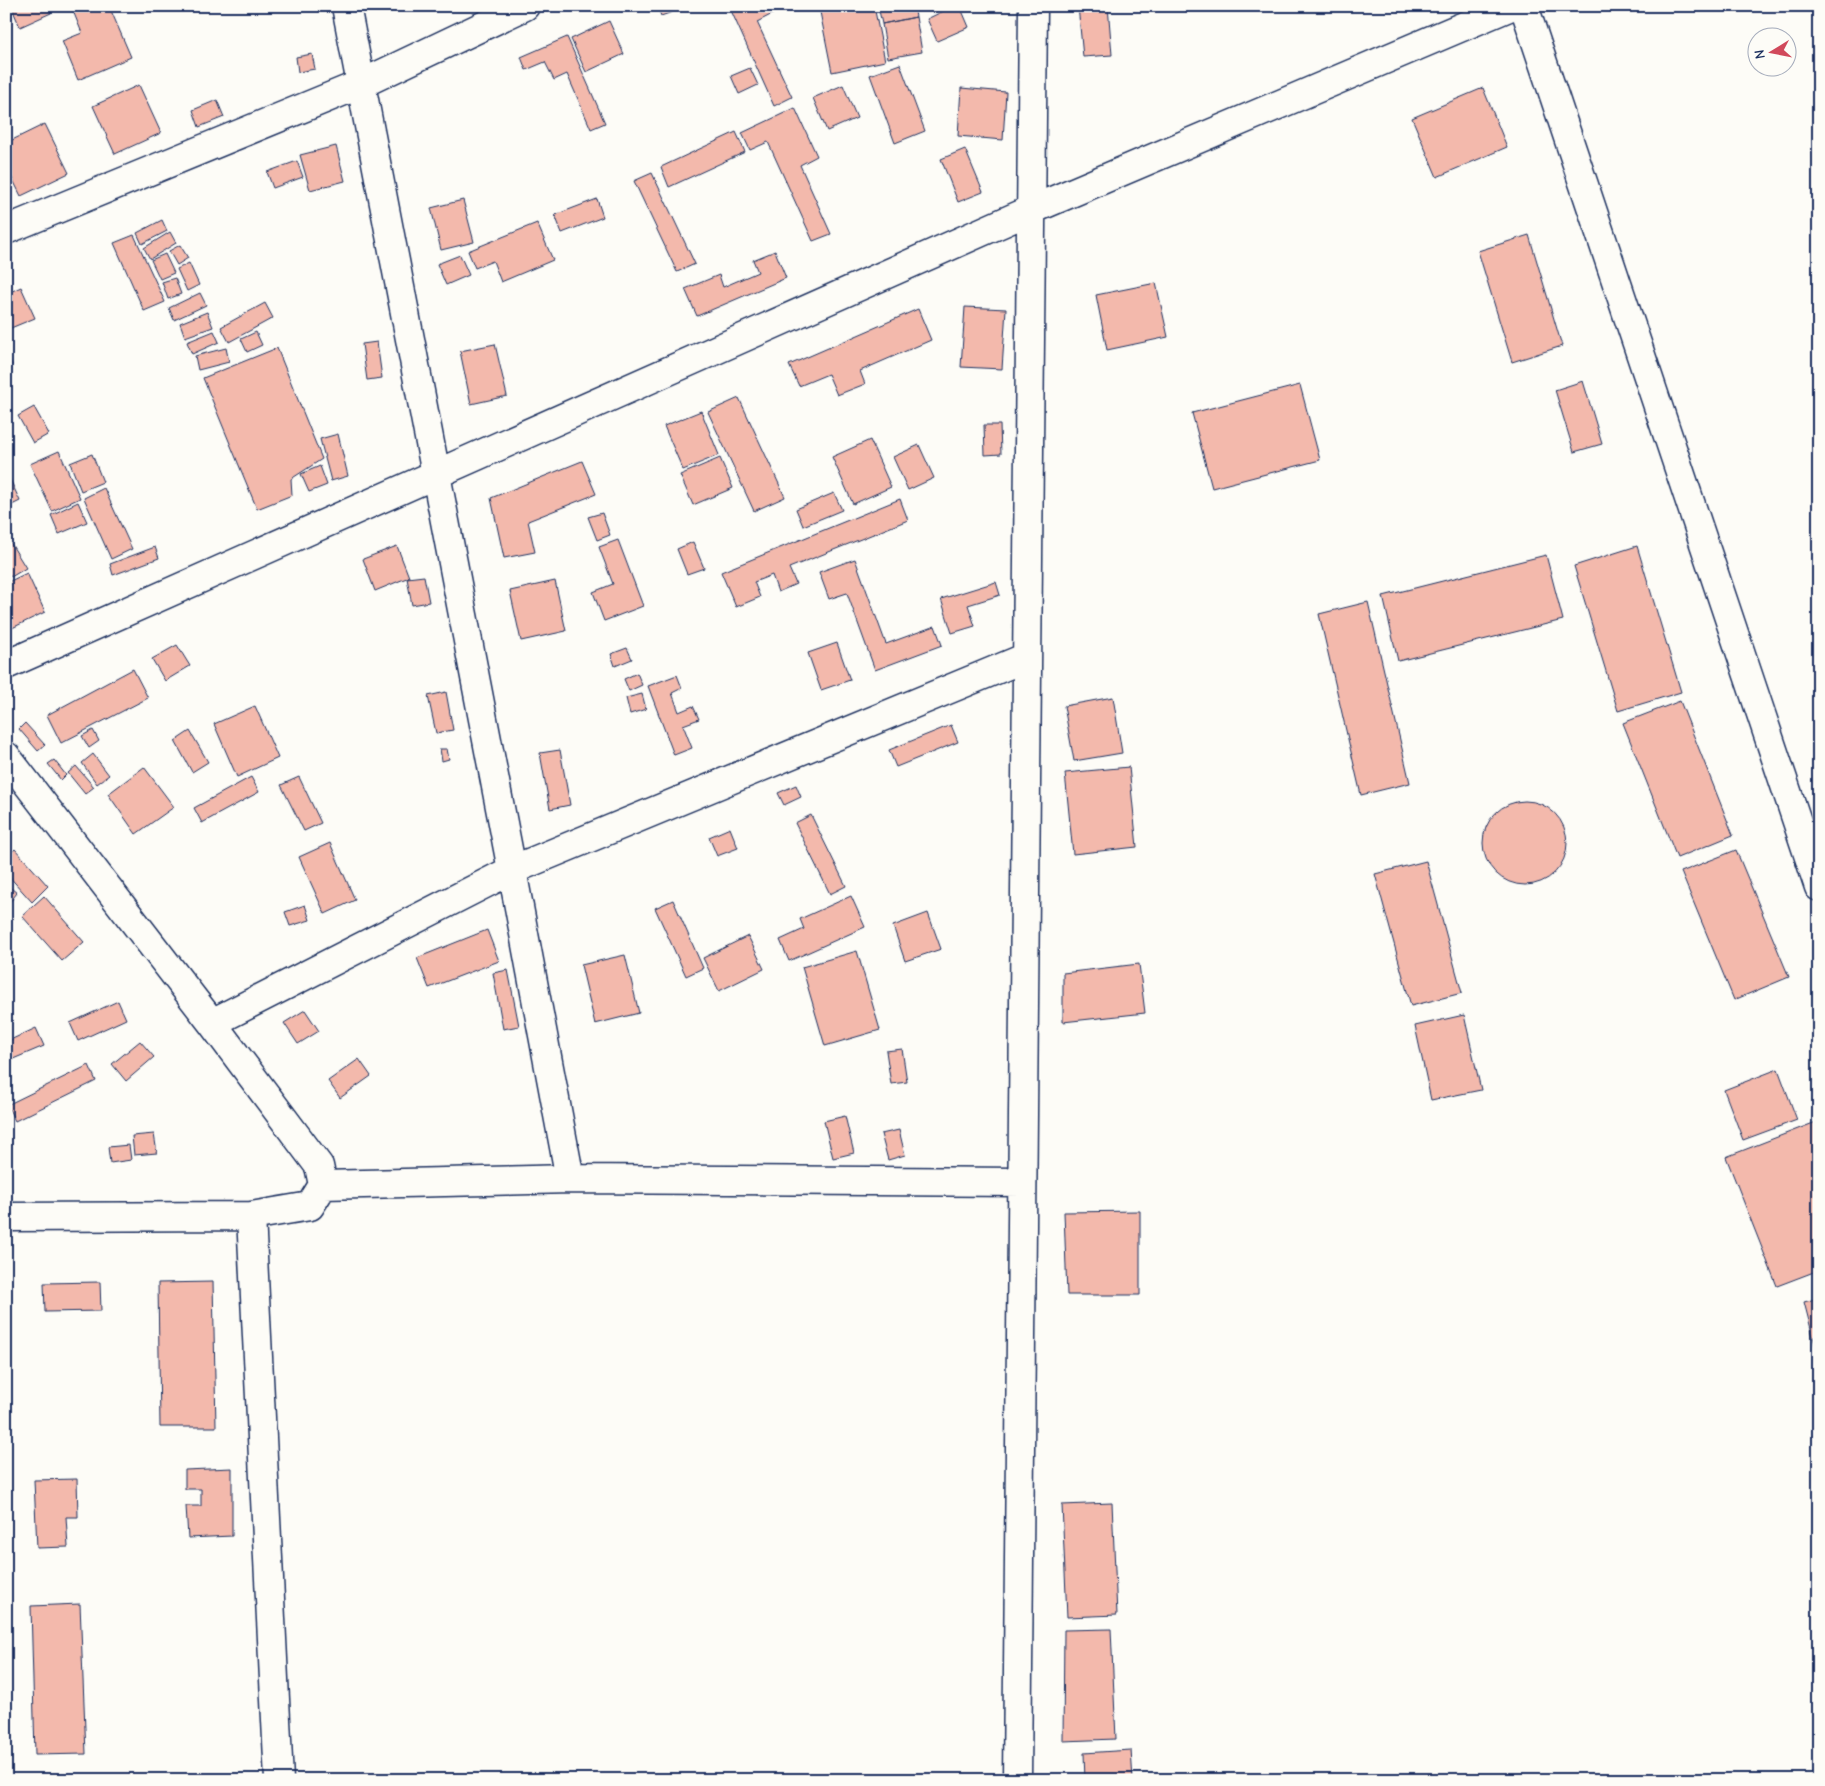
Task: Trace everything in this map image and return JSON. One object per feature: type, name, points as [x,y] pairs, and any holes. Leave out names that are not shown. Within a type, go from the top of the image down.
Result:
[{"type":"street","points":[[346,6],[570,1179]]},
{"type":"street","points":[[6,230],[361,84],[525,6]]},
{"type":"street","points":[[1017,1780],[1033,6]]},
{"type":"street","points":[[6,665],[1031,210],[1511,6]]},
{"type":"street","points":[[1524,6],[1819,887]]},
{"type":"street","points":[[212,1023],[512,870],[1027,657]]},
{"type":"street","points":[[6,756],[212,1023],[319,1166],[323,1186],[310,1206],[251,1216],[6,1217]]},
{"type":"street","points":[[323,1186],[570,1179],[1022,1182]]},
{"type":"street","points":[[251,1216],[279,1780]]},
{"type":"building","points":[[11,6],[48,6],[51,13],[20,27]]},
{"type":"building","points":[[71,6],[109,6],[131,57],[78,80],[62,41],[82,33]]},
{"type":"building","points":[[657,6],[673,6],[675,11],[661,16]]},
{"type":"building","points":[[729,6],[788,6],[757,22],[792,97],[774,106]]},
{"type":"building","points":[[874,6],[885,61],[832,72],[819,7]]},
{"type":"building","points":[[878,6],[914,6],[916,17],[882,24]]},
{"type":"building","points":[[954,6],[960,6],[969,27],[937,41],[927,19]]},
{"type":"building","points":[[1078,6],[1108,6],[1112,55],[1083,57]]},
{"type":"building","points":[[916,17],[922,52],[888,58],[882,24]]},
{"type":"building","points":[[609,21],[624,54],[586,72],[571,39]]},
{"type":"building","points":[[567,37],[605,123],[591,129],[567,74],[554,80],[545,62],[526,70],[521,57]]},
{"type":"building","points":[[312,54],[315,69],[298,72],[296,57]]},
{"type":"building","points":[[900,64],[925,131],[895,143],[870,75]]},
{"type":"building","points":[[750,68],[758,85],[739,94],[731,76]]},
{"type":"building","points":[[139,85],[161,133],[115,154],[93,106]]},
{"type":"building","points":[[843,85],[857,118],[827,131],[813,98]]},
{"type":"building","points":[[961,88],[1006,92],[1003,140],[958,136]]},
{"type":"building","points":[[1483,88],[1507,147],[1437,177],[1412,118]]},
{"type":"building","points":[[217,100],[224,117],[199,127],[193,110]]},
{"type":"building","points":[[795,108],[817,156],[800,165],[831,234],[813,241],[768,142],[750,150],[742,133]]},
{"type":"building","points":[[45,124],[69,173],[21,196],[6,166],[6,143]]},
{"type":"building","points":[[736,132],[745,152],[669,187],[661,167]]},
{"type":"building","points":[[336,146],[345,181],[310,190],[300,155]]},
{"type":"building","points":[[965,149],[983,192],[958,202],[941,159]]},
{"type":"building","points":[[297,161],[303,177],[273,188],[267,172]]},
{"type":"building","points":[[652,173],[695,264],[677,272],[634,181]]},
{"type":"building","points":[[597,199],[603,217],[562,233],[555,215]]},
{"type":"building","points":[[463,200],[474,242],[441,250],[431,208]]},
{"type":"building","points":[[162,220],[167,231],[142,244],[137,233]]},
{"type":"building","points":[[537,223],[553,260],[501,282],[493,261],[475,268],[468,251]]},
{"type":"building","points":[[170,232],[176,243],[150,259],[144,248]]},
{"type":"building","points":[[134,235],[165,302],[144,311],[114,243]]},
{"type":"building","points":[[1529,235],[1562,346],[1512,362],[1478,251]]},
{"type":"building","points":[[180,245],[188,258],[177,265],[169,251]]},
{"type":"building","points":[[775,251],[786,278],[697,316],[685,289],[719,275],[723,287],[758,272],[753,260]]},
{"type":"building","points":[[165,254],[174,273],[160,279],[151,260]]},
{"type":"building","points":[[460,255],[469,275],[446,285],[437,264]]},
{"type":"building","points":[[189,263],[199,285],[187,291],[177,269]]},
{"type":"building","points":[[175,278],[181,294],[168,299],[162,282]]},
{"type":"building","points":[[1156,283],[1168,337],[1107,350],[1096,295]]},
{"type":"building","points":[[21,287],[35,318],[6,330],[6,294]]},
{"type":"building","points":[[200,293],[206,305],[174,320],[169,308]]},
{"type":"building","points":[[265,303],[273,318],[229,342],[221,327]]},
{"type":"building","points":[[965,307],[1006,309],[1002,369],[961,367]]},
{"type":"building","points":[[918,309],[931,340],[860,371],[865,384],[837,395],[828,374],[799,386],[789,365]]},
{"type":"building","points":[[207,312],[213,327],[185,337],[180,323]]},
{"type":"building","points":[[214,331],[219,342],[192,354],[187,342]]},
{"type":"building","points":[[256,332],[262,345],[247,352],[241,339]]},
{"type":"building","points":[[377,342],[382,378],[367,380],[362,344]]},
{"type":"building","points":[[495,344],[507,396],[471,404],[460,351]]},
{"type":"building","points":[[226,348],[229,362],[198,370],[195,356]]},
{"type":"building","points":[[277,348],[322,459],[291,479],[292,495],[257,509],[203,378]]},
{"type":"building","points":[[6,351],[12,365],[6,367]]},
{"type":"building","points":[[1583,381],[1602,444],[1574,452],[1555,390]]},
{"type":"building","points":[[1300,385],[1320,460],[1212,488],[1192,413]]},
{"type":"building","points":[[739,398],[785,497],[754,511],[708,412]]},
{"type":"building","points":[[34,407],[49,434],[33,443],[18,416]]},
{"type":"building","points":[[701,411],[719,455],[683,470],[664,426]]},
{"type":"building","points":[[984,425],[1000,425],[1001,454],[985,455]]},
{"type":"building","points":[[338,434],[348,476],[331,481],[320,439]]},
{"type":"building","points":[[870,440],[891,487],[853,504],[832,457]]},
{"type":"building","points":[[919,445],[934,478],[908,490],[893,457]]},
{"type":"building","points":[[59,451],[80,498],[52,511],[30,464]]},
{"type":"building","points":[[92,454],[103,482],[81,491],[70,463]]},
{"type":"building","points":[[720,458],[733,488],[693,505],[680,475]]},
{"type":"building","points":[[582,461],[596,494],[528,521],[535,552],[504,558],[491,498]]},
{"type":"building","points":[[320,466],[327,485],[309,492],[301,474]]},
{"type":"building","points":[[8,475],[20,501],[6,508],[6,476]]},
{"type":"building","points":[[104,488],[132,549],[111,559],[84,498]]},
{"type":"building","points":[[834,493],[842,510],[803,526],[796,509]]},
{"type":"building","points":[[900,499],[908,520],[789,568],[796,584],[778,592],[772,575],[754,582],[760,597],[736,607],[721,572]]},
{"type":"building","points":[[78,502],[87,522],[59,534],[51,515]]},
{"type":"building","points":[[602,513],[610,535],[597,540],[588,517]]},
{"type":"building","points":[[618,540],[643,606],[604,621],[593,592],[613,584],[599,547]]},
{"type":"building","points":[[10,542],[26,568],[11,577],[6,570],[6,545]]},
{"type":"building","points":[[693,542],[704,568],[687,574],[677,549]]},
{"type":"building","points":[[397,546],[409,577],[375,591],[363,559]]},
{"type":"building","points":[[1637,546],[1681,692],[1618,711],[1574,566]]},
{"type":"building","points":[[155,547],[159,558],[113,575],[110,564]]},
{"type":"building","points":[[1546,555],[1563,620],[1398,661],[1383,596]]},
{"type":"building","points":[[855,559],[886,644],[935,626],[942,645],[875,670],[847,593],[829,599],[819,572]]},
{"type":"building","points":[[27,573],[45,612],[6,631],[6,600],[12,597],[6,583]]},
{"type":"building","points":[[424,576],[429,602],[412,605],[407,578]]},
{"type":"building","points":[[555,581],[566,631],[521,641],[510,591]]},
{"type":"building","points":[[996,582],[1000,595],[968,605],[975,626],[952,633],[941,599]]},
{"type":"building","points":[[1368,602],[1410,783],[1361,795],[1319,614]]},
{"type":"building","points":[[837,643],[850,680],[821,690],[808,653]]},
{"type":"building","points":[[177,645],[190,666],[165,681],[152,659]]},
{"type":"building","points":[[627,648],[632,659],[615,666],[611,654]]},
{"type":"building","points":[[133,669],[148,698],[61,743],[47,715]]},
{"type":"building","points":[[637,673],[642,685],[629,691],[624,679]]},
{"type":"building","points":[[677,675],[682,688],[672,693],[679,712],[693,706],[699,719],[683,725],[692,748],[674,755],[648,686]]},
{"type":"building","points":[[446,692],[453,730],[436,733],[428,696]]},
{"type":"building","points":[[642,694],[646,709],[630,714],[626,698]]},
{"type":"building","points":[[1113,697],[1122,753],[1074,761],[1064,706]]},
{"type":"building","points":[[1680,701],[1733,835],[1677,858],[1623,723]]},
{"type":"building","points":[[255,706],[278,758],[237,777],[214,724]]},
{"type":"building","points":[[25,723],[45,745],[38,751],[19,729]]},
{"type":"building","points":[[951,725],[958,742],[896,767],[889,750]]},
{"type":"building","points":[[93,730],[99,741],[89,748],[82,736]]},
{"type":"building","points":[[190,731],[208,762],[192,772],[175,741]]},
{"type":"building","points":[[440,749],[447,749],[449,759],[442,761]]},
{"type":"building","points":[[560,750],[570,805],[550,809],[540,753]]},
{"type":"building","points":[[93,754],[109,775],[97,784],[82,763]]},
{"type":"building","points":[[54,760],[66,775],[61,780],[48,764]]},
{"type":"building","points":[[76,766],[94,787],[85,794],[68,773]]},
{"type":"building","points":[[144,767],[174,807],[136,834],[108,794]]},
{"type":"building","points":[[1129,767],[1137,847],[1073,854],[1065,773]]},
{"type":"building","points":[[251,777],[259,792],[202,823],[194,808]]},
{"type":"building","points":[[299,777],[321,823],[304,831],[281,785]]},
{"type":"building","points":[[796,785],[801,797],[784,805],[778,793]]},
{"type":"building","points":[[1525,801],[1541,804],[1555,813],[1564,827],[1567,843],[1564,859],[1555,873],[1541,882],[1525,885],[1509,882],[1495,873],[1486,859],[1483,843],[1486,827],[1495,813],[1509,804]]},
{"type":"building","points":[[811,815],[846,886],[830,894],[795,823]]},
{"type":"building","points":[[730,828],[738,848],[717,856],[709,837]]},
{"type":"building","points":[[330,843],[355,900],[325,914],[299,857]]},
{"type":"building","points":[[15,849],[48,886],[32,902],[6,873],[6,857]]},
{"type":"building","points":[[1736,850],[1789,977],[1734,1000],[1681,872]]},
{"type":"building","points":[[1426,861],[1462,993],[1411,1006],[1375,874]]},
{"type":"building","points":[[6,884],[17,893],[6,907]]},
{"type":"building","points":[[44,896],[84,942],[62,961],[22,916]]},
{"type":"building","points":[[851,896],[865,927],[789,961],[780,940],[804,929],[800,919]]},
{"type":"building","points":[[673,900],[703,968],[686,976],[655,908]]},
{"type":"building","points":[[305,905],[310,920],[290,926],[285,912]]},
{"type":"building","points":[[928,913],[941,949],[905,961],[893,926]]},
{"type":"building","points":[[487,930],[499,961],[429,988],[417,958]]},
{"type":"building","points":[[748,936],[764,969],[719,991],[703,958]]},
{"type":"building","points":[[857,951],[880,1030],[825,1046],[802,967]]},
{"type":"building","points":[[625,955],[639,1013],[595,1024],[581,965]]},
{"type":"building","points":[[1139,964],[1145,1013],[1063,1022],[1063,973]]},
{"type":"building","points":[[508,970],[519,1026],[503,1029],[493,973]]},
{"type":"building","points":[[118,1001],[126,1019],[78,1041],[70,1023]]},
{"type":"building","points":[[305,1010],[319,1031],[298,1044],[284,1023]]},
{"type":"building","points":[[1464,1015],[1481,1090],[1431,1100],[1415,1026]]},
{"type":"building","points":[[36,1028],[44,1046],[6,1062],[6,1042]]},
{"type":"building","points":[[140,1041],[154,1057],[126,1081],[112,1064]]},
{"type":"building","points":[[902,1049],[907,1082],[891,1084],[886,1051]]},
{"type":"building","points":[[359,1059],[371,1076],[340,1098],[328,1081]]},
{"type":"building","points":[[89,1065],[96,1081],[15,1121],[7,1105]]},
{"type":"building","points":[[1778,1069],[1797,1120],[1743,1140],[1724,1090]]},
{"type":"building","points":[[845,1116],[854,1153],[833,1158],[824,1121]]},
{"type":"building","points":[[1816,1122],[1819,1129],[1819,1270],[1777,1286],[1726,1157]]},
{"type":"building","points":[[899,1130],[905,1155],[888,1160],[881,1134]]},
{"type":"building","points":[[154,1134],[157,1153],[134,1155],[132,1136]]},
{"type":"building","points":[[129,1145],[131,1160],[110,1163],[108,1147]]},
{"type":"building","points":[[1140,1211],[1140,1295],[1067,1295],[1064,1212]]},
{"type":"building","points":[[100,1282],[101,1311],[45,1312],[44,1283]]},
{"type":"building","points":[[213,1282],[216,1427],[160,1427],[158,1283]]},
{"type":"building","points":[[1819,1298],[1819,1356],[1818,1356],[1804,1302]]},
{"type":"building","points":[[232,1468],[232,1536],[188,1538],[186,1506],[201,1506],[201,1489],[185,1489],[185,1470]]},
{"type":"building","points":[[77,1479],[78,1517],[66,1517],[68,1547],[37,1548],[34,1480]]},
{"type":"building","points":[[1112,1503],[1117,1615],[1067,1617],[1062,1505]]},
{"type":"building","points":[[80,1604],[86,1754],[35,1755],[31,1606]]},
{"type":"building","points":[[1111,1629],[1116,1739],[1063,1741],[1064,1630]]},
{"type":"building","points":[[1131,1750],[1133,1780],[1085,1780],[1084,1753]]}]
